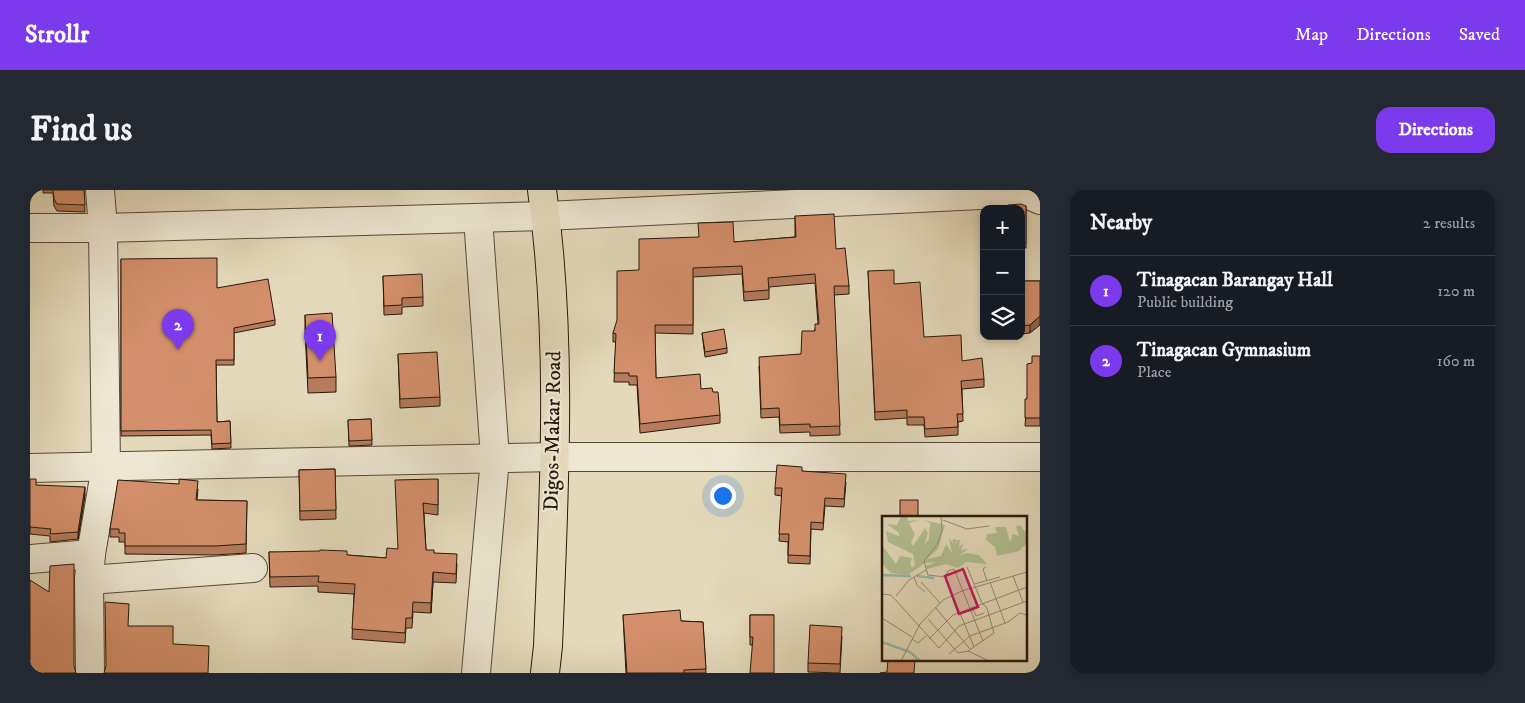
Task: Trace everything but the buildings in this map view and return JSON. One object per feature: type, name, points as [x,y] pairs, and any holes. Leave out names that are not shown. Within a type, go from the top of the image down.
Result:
[{"type":"highway","name":"Digos-Makar Road","points":[[544,203],[555,353],[555,457],[546,673]]},
{"type":"street","points":[[90,673],[90,567],[106,466],[103,228],[100,190]]},
{"type":"street","points":[[30,228],[103,228],[478,218],[544,203],[1030,194]]},
{"type":"street","points":[[476,673],[495,458],[478,218]]},
{"type":"street","points":[[30,468],[555,457],[1040,457]]},
{"type":"street","points":[[30,558],[90,567],[253,568]]},
{"type":"place","name":"Tinagacan Gymnasium","points":[[178,350]]},
{"type":"place","name":"Tinagacan Barangay Hall","points":[[320,361]]}]
